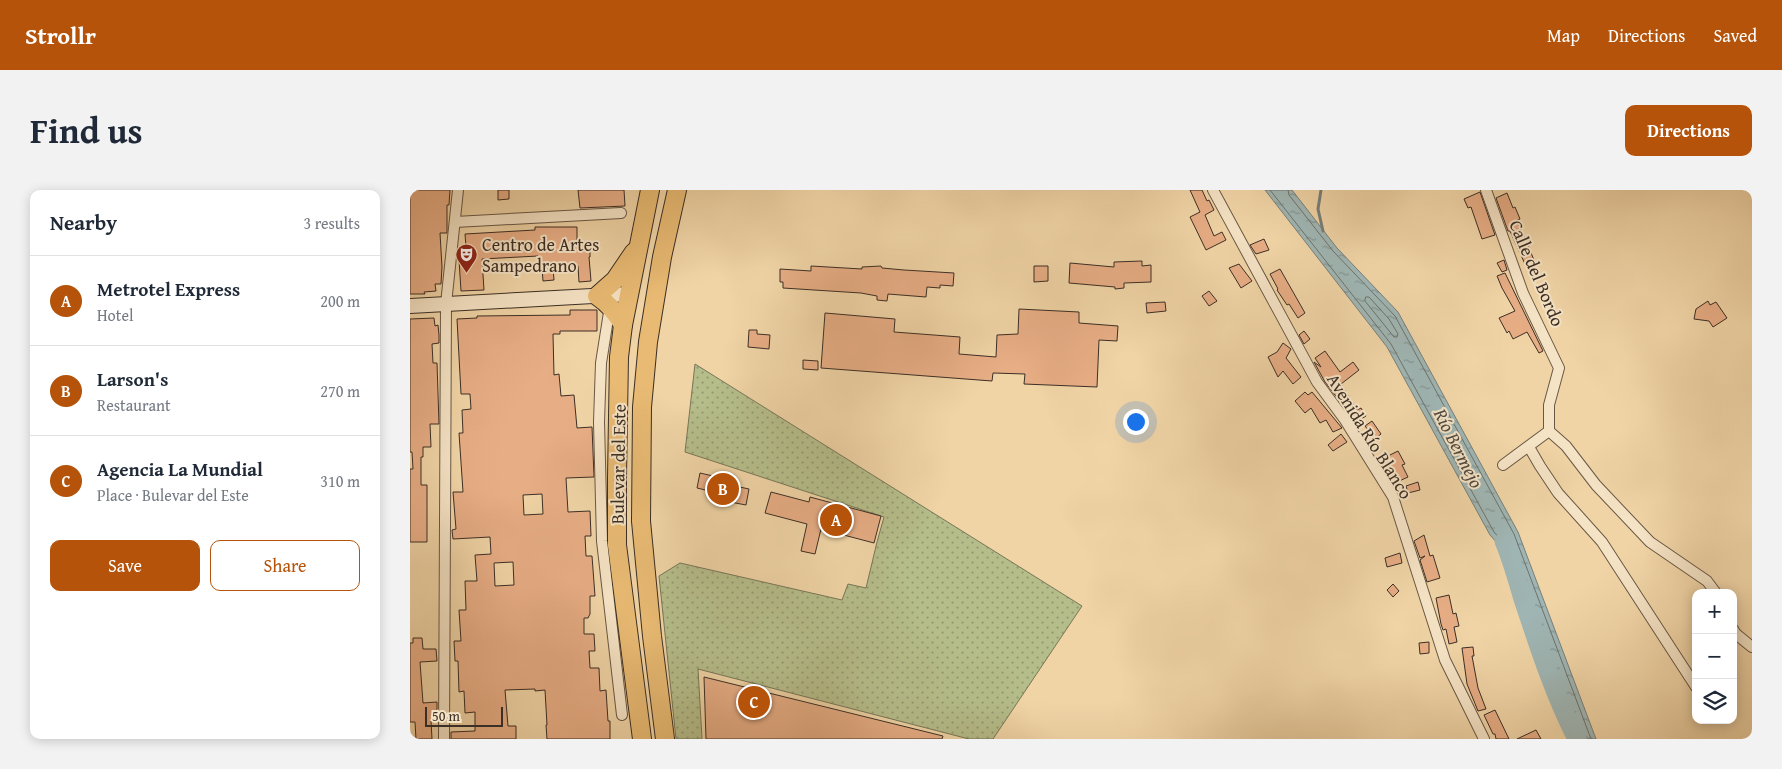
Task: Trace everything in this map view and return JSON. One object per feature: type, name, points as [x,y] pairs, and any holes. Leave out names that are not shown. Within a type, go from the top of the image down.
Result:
[{"type":"highway","name":"Bulevar del Este","points":[[642,739],[617,545],[619,358],[623,325],[650,190]]},
{"type":"highway","name":"Bulevar del Este","points":[[665,739],[652,636],[641,521],[642,407],[648,342],[662,256],[677,190]]},
{"type":"highway","points":[[623,325],[617,314],[603,300],[639,243]]},
{"type":"street","points":[[444,739],[446,304],[458,190]]},
{"type":"street","name":"Avenida Río Blanco","points":[[1213,190],[1316,382],[1345,420],[1394,497],[1445,660],[1484,739]]},
{"type":"street","name":"Calle del Bordo","points":[[1486,190],[1523,293],[1559,368],[1548,405],[1550,431]]},
{"type":"street","points":[[455,222],[621,214]]},
{"type":"street","points":[[410,306],[603,300],[629,294]]},
{"type":"street","points":[[603,300],[600,422],[602,541],[622,715]]},
{"type":"street","points":[[1503,465],[1550,431],[1566,446],[1596,486],[1650,542],[1707,581],[1713,589]]},
{"type":"street","points":[[1529,447],[1558,493],[1602,542],[1692,681]]},
{"type":"street","points":[[1736,634],[1752,647]]},
{"type":"green space","points":[[695,364],[1082,606],[993,739],[969,739],[698,669],[702,739],[676,739],[659,576],[680,563],[842,600],[848,584],[866,588],[884,517],[685,452]]},
{"type":"water","points":[[1265,190],[1292,190],[1337,248],[1398,312],[1518,532],[1596,739],[1579,739],[1548,672],[1512,560],[1490,535],[1387,347]]},
{"type":"building","points":[[410,190],[450,190],[449,205],[447,205],[447,233],[440,233],[441,284],[435,284],[436,291],[424,292],[425,294],[410,294]]},
{"type":"building","points":[[498,190],[509,190],[509,199],[498,200]]},
{"type":"building","points":[[578,190],[624,190],[625,206],[580,208]]},
{"type":"building","points":[[1190,190],[1202,190],[1214,210],[1205,215],[1214,236],[1222,232],[1226,240],[1206,250],[1190,217],[1200,212]]},
{"type":"building","points":[[1480,192],[1495,235],[1482,239],[1471,207],[1468,208],[1464,199]]},
{"type":"building","points":[[1507,193],[1520,219],[1517,220],[1534,260],[1525,264],[1510,231],[1508,231],[1496,198]]},
{"type":"building","points":[[535,227],[577,227],[577,242],[590,242],[591,281],[579,282],[578,266],[556,266],[553,268],[554,280],[543,281],[542,268],[539,269],[538,256],[482,259],[484,290],[461,291],[459,260],[467,260],[465,234],[535,230]]},
{"type":"building","points":[[1264,239],[1269,250],[1256,254],[1250,245]]},
{"type":"building","points":[[1504,260],[1507,270],[1502,272],[1497,263]]},
{"type":"building","points":[[1142,261],[1142,266],[1151,265],[1151,282],[1124,283],[1124,288],[1115,289],[1115,287],[1069,283],[1070,263],[1114,267],[1114,262]]},
{"type":"building","points":[[1239,264],[1252,281],[1241,288],[1229,268]]},
{"type":"building","points":[[811,266],[862,269],[862,267],[881,266],[882,268],[954,273],[953,286],[927,287],[926,297],[888,294],[887,301],[877,300],[877,296],[861,293],[783,288],[783,282],[780,282],[780,269],[811,271]]},
{"type":"building","points":[[1034,266],[1048,266],[1048,281],[1034,282]]},
{"type":"building","points":[[1280,269],[1305,313],[1298,318],[1277,290],[1270,274]]},
{"type":"building","points":[[1505,273],[1543,351],[1539,353],[1527,332],[1513,339],[1509,331],[1507,333],[1499,318],[1515,311],[1497,276]]},
{"type":"building","points":[[1209,291],[1217,301],[1209,306],[1202,296]]},
{"type":"building","points":[[1708,301],[1710,305],[1716,302],[1727,318],[1713,327],[1709,321],[1694,319],[1696,309]]},
{"type":"building","points":[[1165,302],[1166,311],[1147,313],[1146,303]]},
{"type":"building","points":[[1019,309],[1079,312],[1079,323],[1118,326],[1117,341],[1099,340],[1097,387],[1024,384],[1025,374],[993,373],[992,381],[821,368],[825,313],[895,319],[894,332],[960,337],[959,354],[996,357],[997,335],[1018,334]]},
{"type":"building","points":[[570,310],[597,310],[597,331],[560,331],[560,334],[553,334],[554,375],[559,374],[561,396],[574,395],[577,428],[592,427],[594,477],[566,478],[568,512],[590,511],[591,536],[585,536],[586,556],[592,556],[595,596],[590,596],[590,614],[588,618],[584,618],[584,634],[594,634],[595,651],[589,651],[590,668],[599,668],[600,691],[606,690],[610,739],[547,739],[545,690],[535,691],[535,689],[505,690],[508,726],[516,726],[516,739],[451,739],[451,732],[475,731],[475,712],[465,713],[464,691],[459,692],[458,661],[455,661],[454,641],[461,641],[459,610],[466,610],[465,581],[477,581],[475,555],[491,554],[490,537],[453,539],[452,530],[456,529],[453,492],[463,492],[459,433],[463,433],[462,410],[471,409],[470,394],[461,394],[457,319],[477,318],[477,316],[570,315]],"holes":[[[542,494],[543,514],[524,515],[523,495]],[[513,562],[514,585],[495,586],[494,563]]]},
{"type":"building","points":[[434,318],[435,326],[438,325],[439,335],[439,343],[432,344],[433,363],[437,363],[439,424],[430,424],[431,447],[423,447],[423,457],[421,457],[421,485],[427,485],[427,542],[410,542],[410,469],[413,469],[412,452],[410,452],[410,319]]},
{"type":"building","points":[[749,330],[757,330],[757,334],[770,335],[769,349],[748,347]]},
{"type":"building","points":[[1304,331],[1310,339],[1304,344],[1299,335]]},
{"type":"building","points":[[1283,343],[1291,349],[1286,358],[1301,377],[1293,384],[1283,371],[1278,377],[1268,357],[1277,352]]},
{"type":"building","points":[[1325,351],[1340,372],[1353,362],[1359,370],[1341,384],[1357,410],[1361,408],[1366,416],[1356,422],[1325,382],[1314,362],[1321,367],[1315,358]]},
{"type":"building","points":[[803,360],[818,361],[818,370],[803,369]]},
{"type":"building","points":[[1305,392],[1308,395],[1312,392],[1342,428],[1333,432],[1326,420],[1320,423],[1311,408],[1305,413],[1295,401]]},
{"type":"building","points":[[1372,421],[1381,434],[1375,439],[1365,426]]},
{"type":"building","points":[[1341,434],[1347,442],[1333,451],[1328,445]]},
{"type":"building","points":[[1398,451],[1405,464],[1402,465],[1408,477],[1397,482],[1384,458]]},
{"type":"building","points":[[700,473],[713,476],[712,481],[749,489],[746,505],[725,501],[726,495],[697,488]]},
{"type":"building","points":[[1418,482],[1420,490],[1408,493],[1406,486]]},
{"type":"building","points":[[771,492],[809,502],[810,497],[881,516],[874,543],[821,529],[815,554],[801,551],[807,524],[765,513]]},
{"type":"building","points":[[1424,535],[1430,556],[1433,555],[1440,578],[1427,582],[1420,560],[1425,556],[1420,558],[1414,541]]},
{"type":"building","points":[[1400,553],[1402,563],[1387,567],[1385,558]]},
{"type":"building","points":[[1393,584],[1399,591],[1393,597],[1387,590]]},
{"type":"building","points":[[1449,595],[1453,614],[1456,613],[1459,626],[1454,627],[1457,642],[1449,644],[1446,629],[1443,630],[1441,624],[1436,598]]},
{"type":"building","points":[[413,638],[422,638],[423,649],[436,649],[437,661],[420,662],[423,703],[437,702],[437,721],[431,721],[432,739],[416,739],[415,722],[410,722],[410,643],[413,643]]},
{"type":"building","points":[[1429,642],[1429,653],[1420,654],[1419,643]]},
{"type":"building","points":[[1473,647],[1474,656],[1472,656],[1478,688],[1486,709],[1478,711],[1467,684],[1462,648]]},
{"type":"building","points":[[704,677],[943,736],[942,739],[706,739]]},
{"type":"building","points":[[1495,710],[1509,739],[1496,739],[1495,734],[1493,734],[1484,715]]},
{"type":"building","points":[[1536,730],[1541,739],[1517,739]]},
{"type":"waterway","points":[[1321,190],[1318,209],[1323,231]]},
{"type":"waterway","name":"Río Bermejo","points":[[1504,541],[1547,670],[1577,739]]},
{"type":"place","name":"Centro de Artes Sampedrano","points":[[466,273]]},
{"type":"place","name":"Larson's","points":[[723,489]]},
{"type":"place","name":"Metrotel Express","points":[[836,520]]},
{"type":"place","name":"Agencia La Mundial","points":[[754,702]]}]
